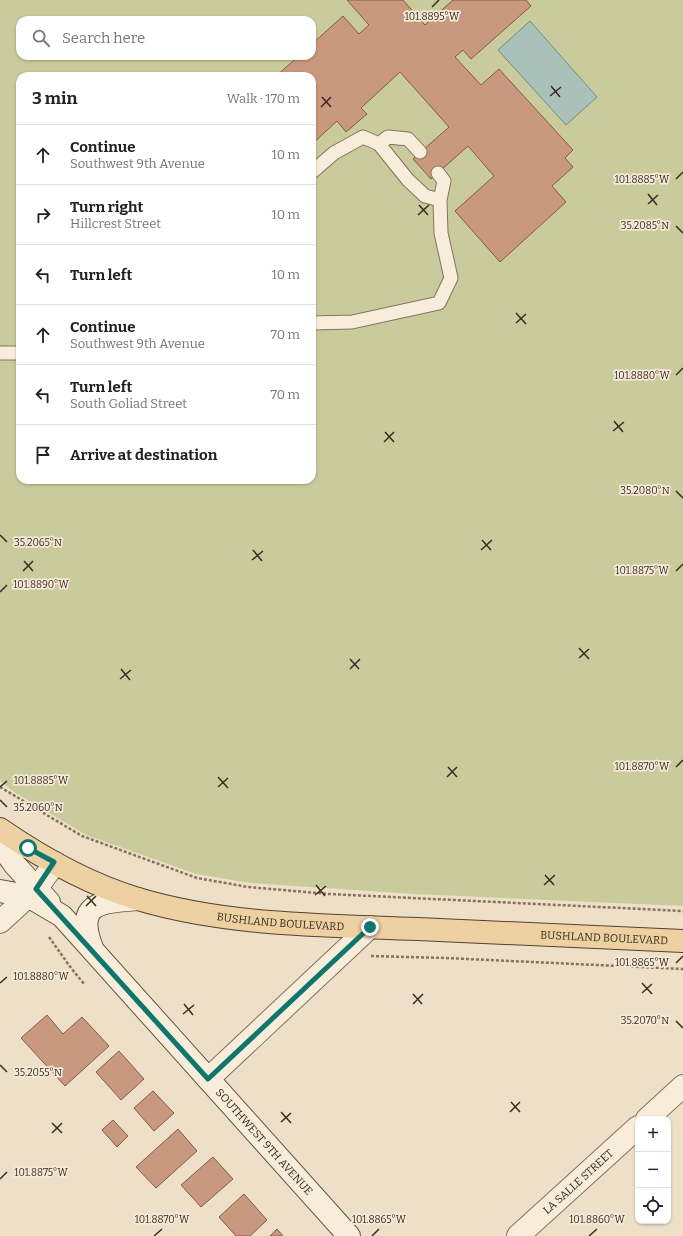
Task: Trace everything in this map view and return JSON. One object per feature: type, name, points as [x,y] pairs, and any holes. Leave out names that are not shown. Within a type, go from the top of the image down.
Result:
[{"type":"main road","points":[[0,829],[28,848],[54,862]]},
{"type":"main road","name":"BUSHLAND BOULEVARD","points":[[54,862],[93,881],[138,899],[186,911],[243,919],[325,926],[683,941]]},
{"type":"street","points":[[2,851],[32,892]]},
{"type":"street","points":[[0,922],[32,892],[54,862]]},
{"type":"street","points":[[0,891],[32,892]]},
{"type":"street","name":"SOUTHWEST 9TH AVENUE","points":[[32,892],[62,916],[349,1236]]},
{"type":"street","points":[[92,950],[86,931],[85,920],[90,912],[100,904],[138,899]]},
{"type":"street","points":[[208,1079],[370,927]]},
{"type":"street","points":[[650,1116],[683,1086]]},
{"type":"street","name":"LA SALLE STREET","points":[[518,1236],[635,1130]]},
{"type":"lane","points":[[316,168],[334,152],[363,137],[379,144],[408,180],[425,196],[440,200]]},
{"type":"lane","points":[[379,144],[388,137],[408,139],[420,152]]},
{"type":"lane","points":[[316,323],[352,322],[439,303],[451,278],[441,233],[440,200],[444,182],[438,173]]},
{"type":"lane","points":[[0,353],[16,352]]},
{"type":"path","points":[[0,787],[82,836],[197,878],[248,887],[329,894],[683,911]]},
{"type":"path","points":[[48,936],[85,985]]},
{"type":"path","points":[[364,956],[446,958],[683,969]]},
{"type":"green space","points":[[0,0],[683,0],[683,906],[414,894],[250,883],[196,874],[86,835],[14,792],[0,781]]},
{"type":"shaded area","points":[[530,21],[597,97],[566,125],[498,50]]},
{"type":"building","points":[[347,0],[403,0],[425,25],[453,0],[526,0],[531,6],[471,59],[463,50],[455,57],[481,85],[499,69],[573,150],[565,158],[573,167],[552,186],[566,202],[500,262],[455,211],[494,176],[468,146],[431,179],[413,159],[449,127],[400,72],[361,108],[367,114],[346,132],[337,121],[316,140],[316,72],[281,72],[294,60],[316,60],[316,40],[343,16],[359,34],[369,25]]},
{"type":"building","points":[[47,1015],[63,1034],[82,1017],[109,1046],[65,1086],[21,1038]]},
{"type":"building","points":[[119,1051],[144,1079],[121,1100],[96,1072]]},
{"type":"building","points":[[153,1091],[174,1113],[154,1131],[134,1108]]},
{"type":"building","points":[[113,1120],[128,1136],[117,1147],[102,1130]]},
{"type":"building","points":[[178,1129],[197,1151],[156,1188],[136,1167]]},
{"type":"building","points":[[213,1157],[233,1179],[201,1207],[181,1185]]},
{"type":"building","points":[[244,1194],[267,1220],[250,1236],[236,1236],[219,1217]]},
{"type":"building","points":[[277,1229],[283,1236],[270,1236]]},
{"type":"route","points":[[28,848],[54,862],[36,889],[208,1079],[370,927]]}]
